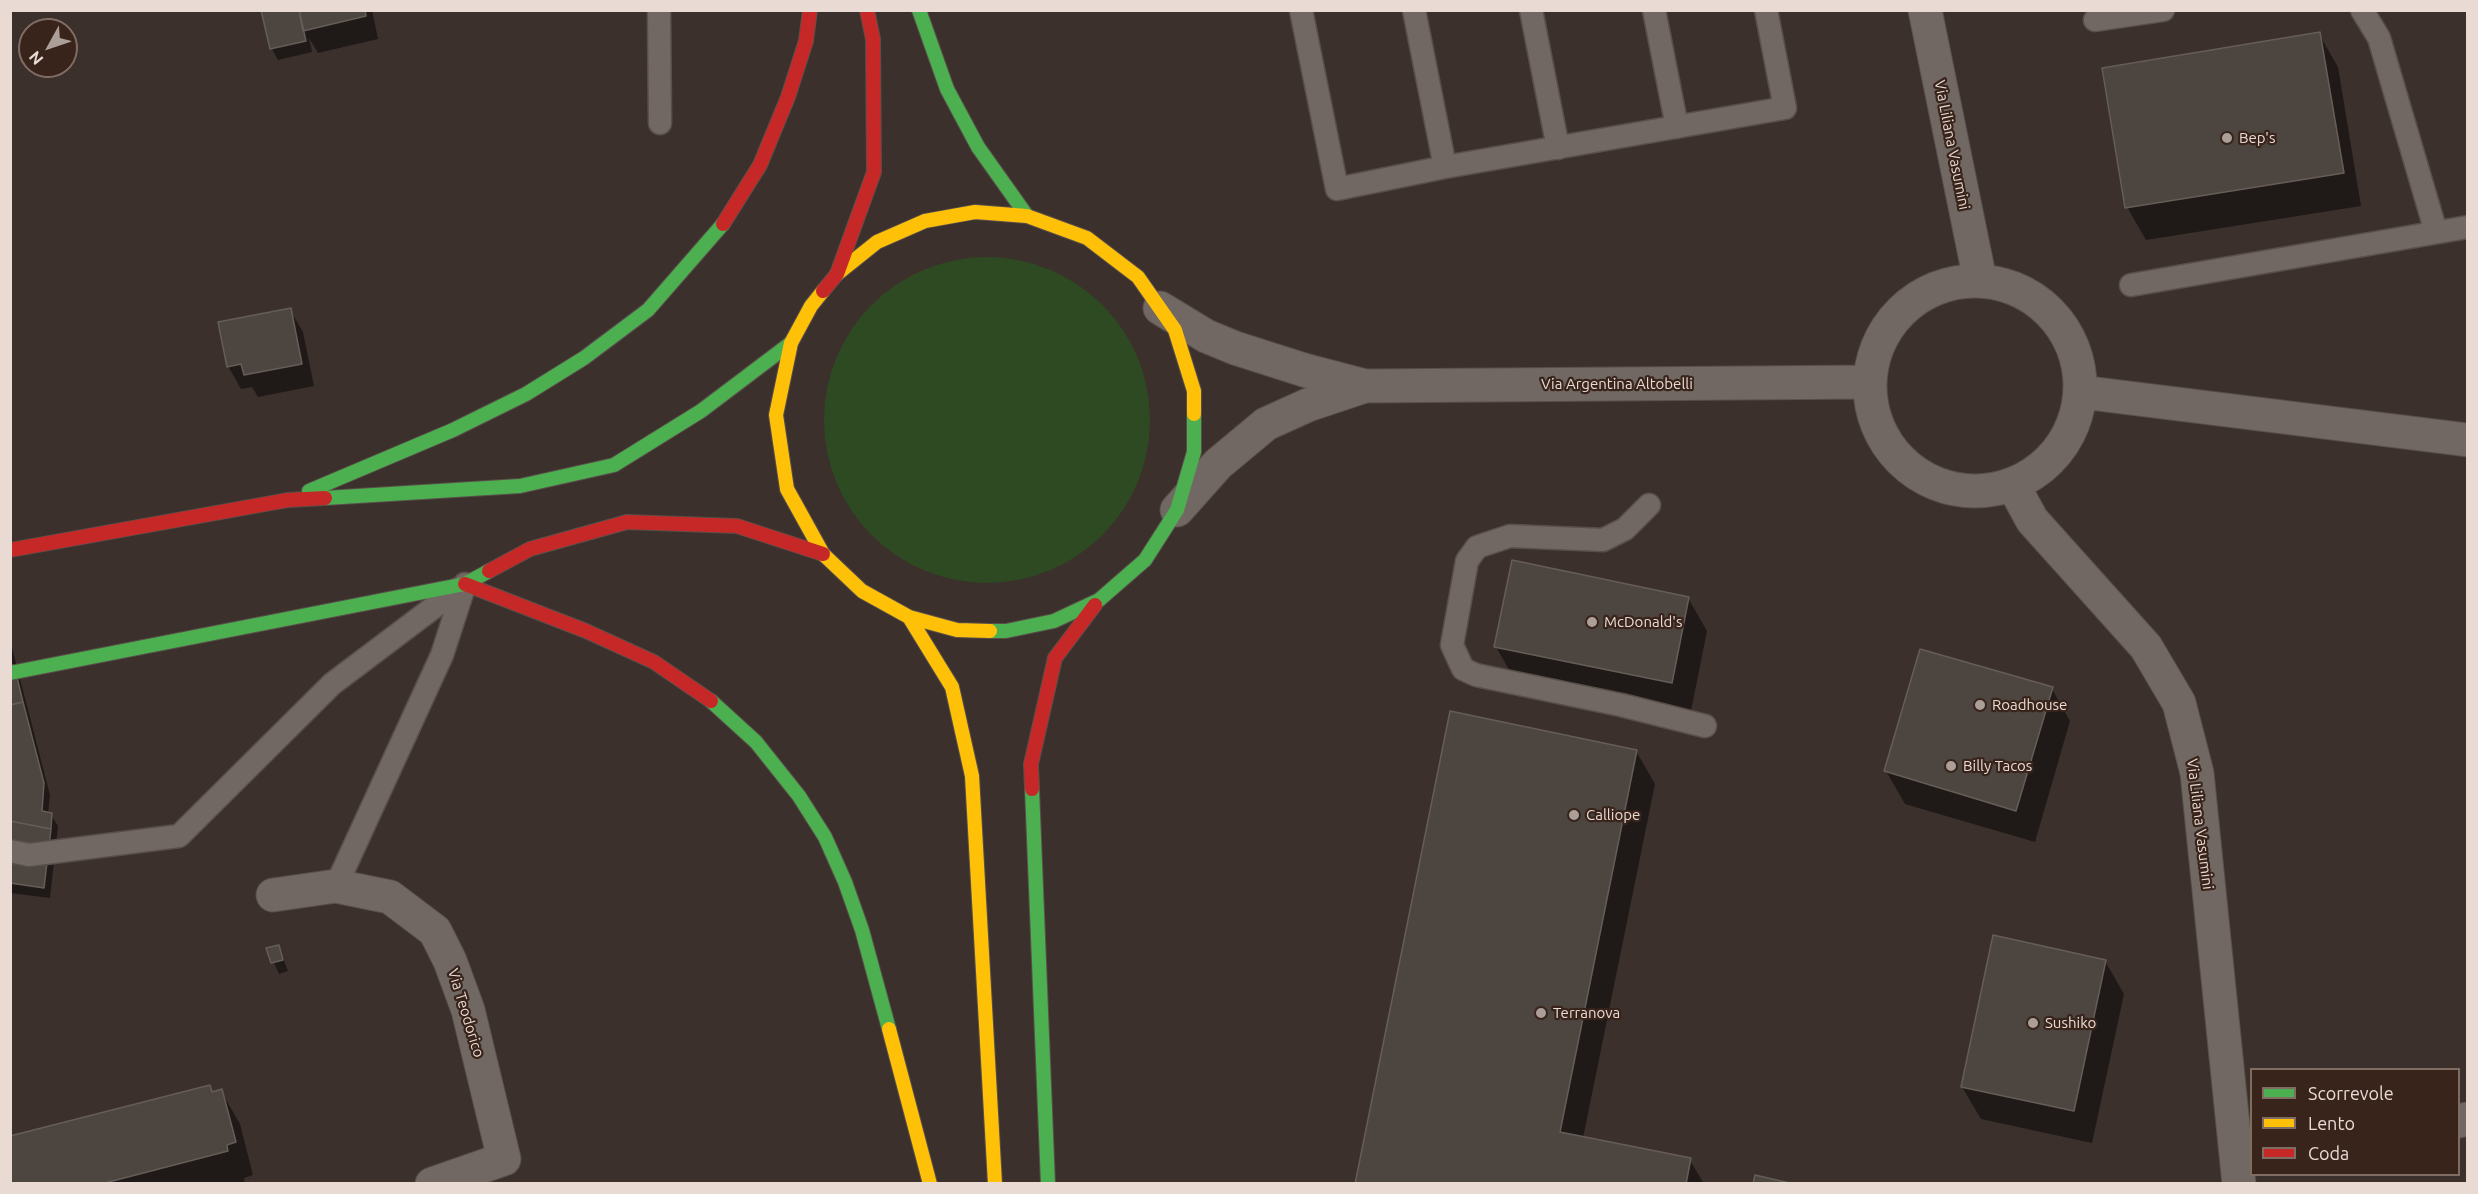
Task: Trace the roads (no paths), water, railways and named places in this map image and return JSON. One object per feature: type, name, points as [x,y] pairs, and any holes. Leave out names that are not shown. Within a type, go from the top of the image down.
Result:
[{"type":"main road","points":[[288,500],[453,430],[526,394],[584,358],[648,310],[717,233],[760,165],[788,97],[806,41],[810,10]]},
{"type":"main road","points":[[837,274],[874,172],[873,39],[867,10]]},
{"type":"main road","points":[[918,10],[947,89],[978,147],[1027,216]]},
{"type":"main road","points":[[1047,1184],[1031,764],[1055,658],[1099,600],[1145,560],[1178,510],[1194,452],[1194,391],[1175,330],[1160,308],[1138,277],[1087,238],[1027,216],[975,212],[925,221],[878,242],[837,274],[811,306],[791,343],[776,416],[787,489],[823,554],[861,591],[909,617],[957,630],[1006,631],[1054,621],[1099,600]]},
{"type":"main road","points":[[10,550],[288,500],[520,486],[614,465],[701,411],[791,343]]},
{"type":"main road","points":[[10,673],[465,584],[530,549],[627,522],[737,526],[823,554]]},
{"type":"main road","points":[[465,584],[586,631],[654,662],[715,704],[756,742],[799,796],[825,837],[845,882],[861,930],[930,1184]]},
{"type":"main road","points":[[909,617],[952,687],[972,776],[995,1184]]},
{"type":"street","name":"Via Liliana Vasumini","points":[[1925,10],[1980,280]]},
{"type":"street","points":[[1980,280],[2012,286],[2042,303],[2064,328],[2077,359],[2081,392],[2075,422],[2061,449],[2040,471],[2013,485],[1980,492],[1946,488],[1915,474],[1891,451],[1874,418],[1868,382],[1875,349],[1880,339],[1891,320],[1916,297],[1946,284],[1980,280]]},
{"type":"street","name":"Via Argentina Altobelli","points":[[1160,308],[1206,336],[1235,348],[1365,386],[1868,382]]},
{"type":"street","name":"Via Argentina Altobelli","points":[[1178,510],[1218,464],[1266,424],[1308,405],[1365,386]]},
{"type":"street","points":[[2081,392],[2468,440]]},
{"type":"street","name":"Via Liliana Vasumini","points":[[2013,485],[2032,520],[2146,647],[2179,704],[2197,773],[2239,1184]]},
{"type":"street","name":"Via Teodorico","points":[[273,895],[336,886],[390,897],[435,931],[450,961],[468,1010],[504,1159],[432,1184]]},
{"type":"lane","points":[[659,10],[660,123]]},
{"type":"lane","points":[[1301,10],[1337,189],[1445,167],[1785,108],[1766,10]]},
{"type":"lane","points":[[1414,10],[1445,167]]},
{"type":"lane","points":[[1531,10],[1558,148]]},
{"type":"lane","points":[[1654,10],[1677,126]]},
{"type":"lane","points":[[2095,20],[2163,10]]},
{"type":"lane","points":[[2362,10],[2379,38],[2436,232]]},
{"type":"lane","points":[[2131,285],[2468,227]]},
{"type":"lane","points":[[1649,505],[1625,530],[1603,540],[1510,536],[1477,547],[1467,561],[1452,645],[1463,669],[1476,675],[1621,705],[1705,726]]},
{"type":"lane","points":[[10,851],[29,855],[179,836],[332,684],[465,584]]},
{"type":"lane","points":[[336,886],[442,655],[465,584]]},
{"type":"place","name":"Bep's","points":[[2227,138]]},
{"type":"place","name":"McDonald's","points":[[1592,622]]},
{"type":"place","name":"Roadhouse","points":[[1980,705]]},
{"type":"place","name":"Billy Tacos","points":[[1951,766]]},
{"type":"place","name":"Calliope","points":[[1574,815]]},
{"type":"place","name":"Terranova","points":[[1541,1013]]},
{"type":"place","name":"Sushiko","points":[[2033,1023]]}]
